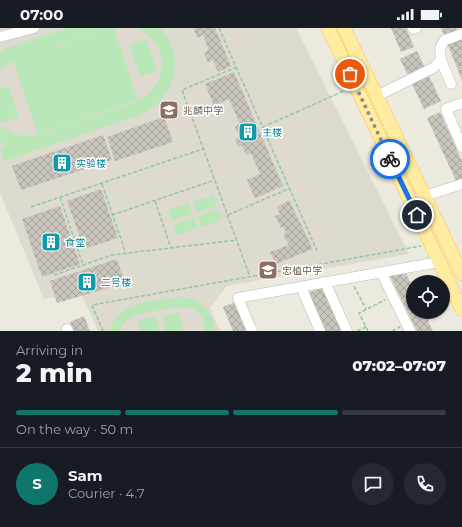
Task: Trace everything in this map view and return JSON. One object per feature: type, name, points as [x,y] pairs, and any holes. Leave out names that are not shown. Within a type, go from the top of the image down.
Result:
[{"type":"main road","points":[[328,28],[462,310]]},
{"type":"main road","points":[[344,28],[462,273]]},
{"type":"lane","points":[[0,37],[34,28]]},
{"type":"lane","points":[[413,28],[416,28]]},
{"type":"lane","points":[[451,84],[441,60],[440,49],[445,40],[462,34]]},
{"type":"lane","points":[[376,96],[433,68],[441,60]]},
{"type":"lane","points":[[462,103],[446,109],[462,148]]},
{"type":"lane","points":[[425,196],[462,184]]},
{"type":"lane","points":[[252,331],[238,298],[439,262]]},
{"type":"lane","points":[[382,272],[406,329]]},
{"type":"lane","points":[[325,282],[347,331]]},
{"type":"lane","points":[[301,287],[320,331]]},
{"type":"path","points":[[219,28],[317,251]]},
{"type":"path","points":[[237,67],[182,90],[250,277]]},
{"type":"path","points":[[263,127],[356,86]]},
{"type":"path","points":[[31,207],[203,149]]},
{"type":"path","points":[[112,214],[215,180]]},
{"type":"path","points":[[102,183],[126,254]]},
{"type":"path","points":[[228,215],[290,188]]},
{"type":"path","points":[[60,197],[83,265]]},
{"type":"path","points":[[155,200],[171,248]]},
{"type":"path","points":[[54,274],[112,255],[237,240]]},
{"type":"path","points":[[103,331],[92,305],[430,244]]},
{"type":"path","points":[[350,278],[366,309]]},
{"type":"path","points":[[368,331],[359,313],[387,298]]},
{"type":"path","points":[[358,331],[366,327]]},
{"type":"path","points":[[392,331],[406,329]]},
{"type":"shaded area","name":"兆麟中学","points":[[0,28],[296,28],[409,254],[227,286],[210,308],[220,331],[98,331],[81,293],[44,299],[0,193]]},
{"type":"green space","points":[[67,28],[108,28],[31,55],[114,28],[138,100],[38,134],[13,61],[0,69],[0,52],[7,48]]},
{"type":"green space","points":[[137,28],[160,28],[168,39],[173,52],[175,64],[174,76],[162,99],[152,108],[140,115],[5,161],[0,148],[7,146],[0,142],[0,125],[8,131],[22,136],[37,135],[136,102],[147,95],[155,87],[160,76],[162,65],[160,54],[156,44],[148,35]]},
{"type":"green space","points":[[146,39],[157,71],[140,76],[129,45]]},
{"type":"green space","points":[[8,86],[19,117],[2,123],[0,119],[0,89]]},
{"type":"green space","points":[[214,195],[217,206],[196,212],[193,202]]},
{"type":"green space","points":[[189,203],[192,214],[172,221],[168,210]]},
{"type":"green space","points":[[218,209],[222,220],[201,227],[198,216]]},
{"type":"green space","points":[[194,218],[198,228],[177,235],[174,224]]},
{"type":"green space","points":[[176,297],[191,299],[203,305],[208,310],[211,317],[214,331],[205,331],[204,321],[200,314],[195,310],[180,307],[143,313],[131,317],[126,321],[121,331],[110,331],[114,321],[127,308],[146,302]]},
{"type":"green space","points":[[179,312],[183,331],[165,331],[162,316]]},
{"type":"green space","points":[[156,317],[159,331],[141,331],[138,320]]},
{"type":"building","points":[[194,28],[215,28],[231,66],[218,72],[213,60],[208,62],[204,53],[209,50],[203,35],[197,38]]},
{"type":"building","points":[[391,28],[406,28],[414,47],[401,52]]},
{"type":"building","points":[[441,28],[456,28],[458,32],[445,37]]},
{"type":"building","points":[[461,37],[462,40],[462,80],[447,43]]},
{"type":"building","points":[[417,51],[441,101],[424,109],[400,59]]},
{"type":"building","name":"主楼","points":[[234,72],[283,186],[255,198],[247,180],[260,174],[251,153],[246,155],[242,146],[238,147],[235,139],[239,137],[235,126],[240,124],[229,99],[214,106],[205,84]]},
{"type":"building","points":[[440,112],[462,161],[462,181],[457,183],[427,118]]},
{"type":"building","points":[[164,117],[173,142],[115,161],[107,137]]},
{"type":"building","name":"实验楼","points":[[103,135],[112,160],[21,190],[12,166]]},
{"type":"building","name":"食堂","points":[[101,189],[118,238],[84,249],[67,201]]},
{"type":"building","points":[[289,200],[313,249],[276,264],[270,252],[289,245],[283,235],[286,233],[283,227],[281,228],[275,216],[280,214],[277,207]]},
{"type":"building","name":"食堂","points":[[60,206],[80,264],[42,277],[22,219]]},
{"type":"building","name":"二号楼","points":[[117,259],[125,283],[57,303],[50,281]]},
{"type":"building","points":[[404,269],[407,275],[406,309],[390,276]]},
{"type":"building","points":[[322,287],[342,331],[326,331],[309,293]]},
{"type":"building","points":[[235,302],[248,331],[233,331],[223,307]]},
{"type":"building","points":[[84,316],[90,331],[74,331],[70,322]]},
{"type":"building","points":[[411,319],[427,319],[433,331],[417,331]]},
{"type":"way so far","points":[[350,74],[390,159]]},
{"type":"place","name":"兆麟中学","points":[[169,110]]},
{"type":"place","name":"主楼","points":[[248,132]]},
{"type":"place","name":"实验楼","points":[[62,163]]},
{"type":"place","name":"食堂","points":[[51,242]]},
{"type":"place","name":"忠植中学","points":[[268,270]]},
{"type":"place","name":"二号楼","points":[[87,282]]},
{"type":"route","points":[[390,159],[417,215]]}]
